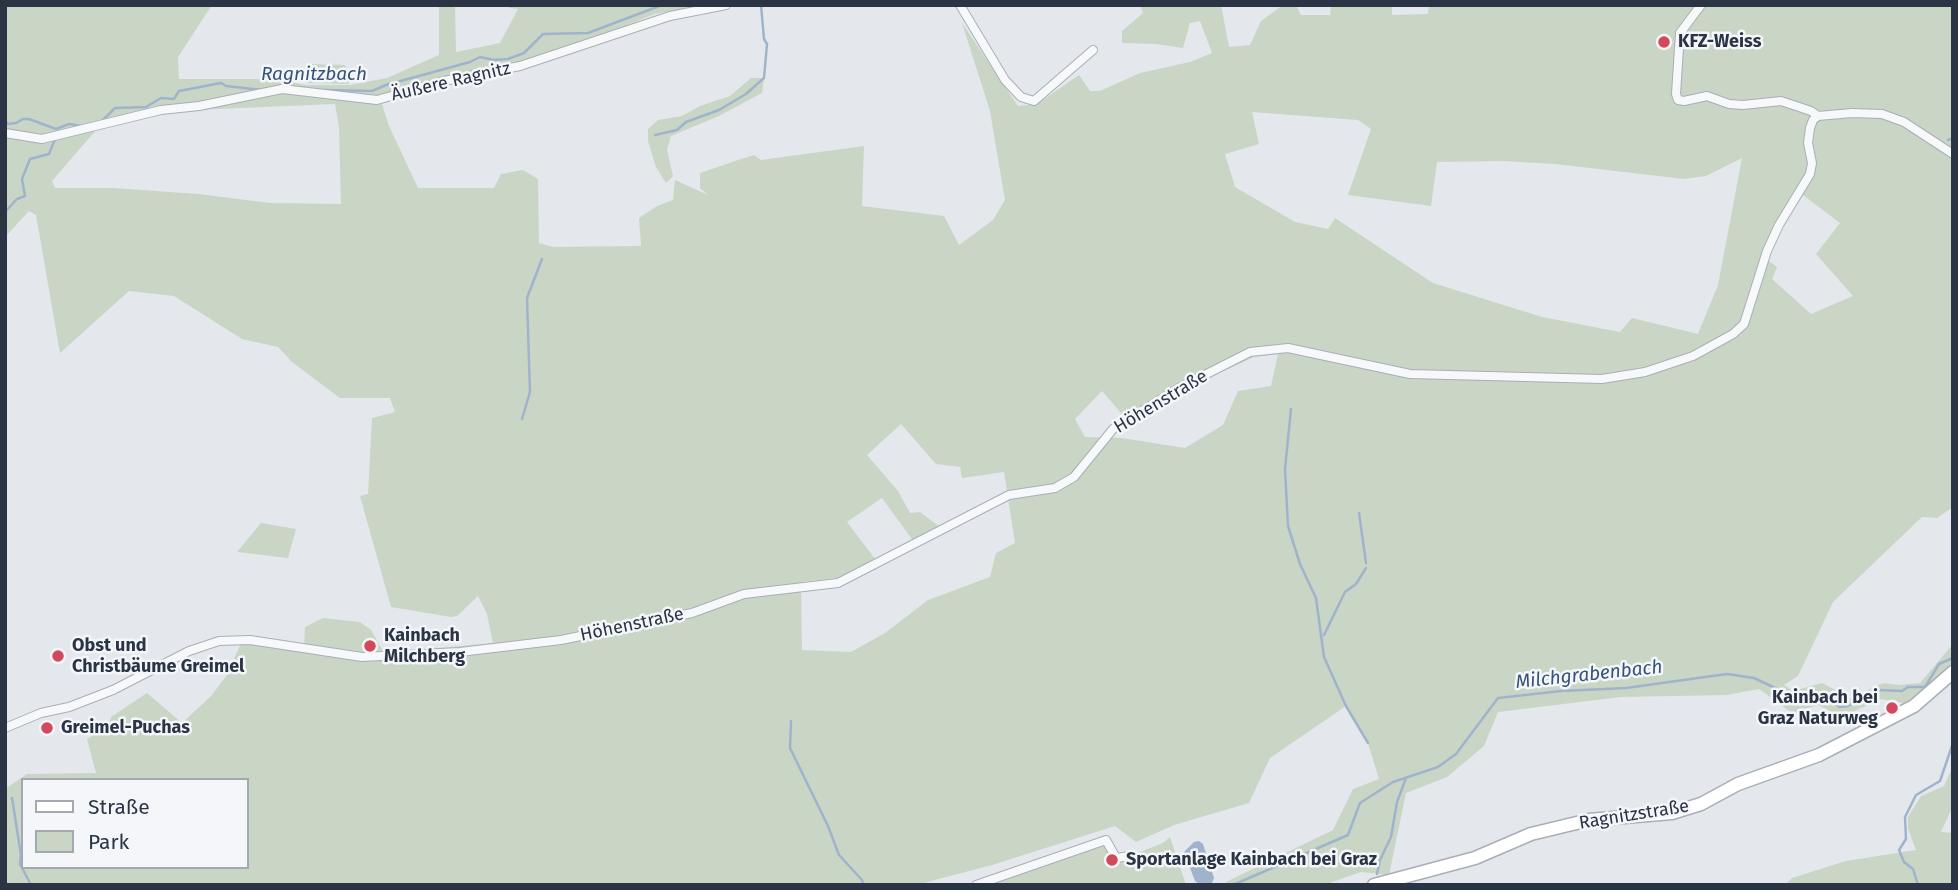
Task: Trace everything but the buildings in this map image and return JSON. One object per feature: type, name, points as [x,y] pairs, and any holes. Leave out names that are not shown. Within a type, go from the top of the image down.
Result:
[{"type":"main road","name":"Ragnitzstraße","points":[[1374,885],[1475,858],[1531,834],[1589,820],[1672,813],[1701,804],[1738,784],[1819,755],[1914,706],[1953,672]]},
{"type":"street","name":"Äußere Ragnitz","points":[[5,133],[42,139],[161,110],[199,106],[282,89],[377,100],[444,81],[520,66],[670,16],[726,5]]},
{"type":"street","points":[[960,5],[1005,80],[1021,96],[1034,102],[1093,50]]},
{"type":"street","points":[[1701,5],[1679,33],[1678,100],[1707,96],[1729,104],[1781,102],[1811,111],[1818,116],[1882,114],[1904,122],[1953,154]]},
{"type":"street","name":"Höhenstraße","points":[[5,728],[41,713],[69,707],[100,695],[189,651],[219,640],[250,640],[362,657],[460,652],[561,640],[692,613],[744,594],[838,583],[1009,495],[1055,488],[1074,477],[1113,429],[1179,388],[1250,352],[1287,348],[1410,374],[1602,379],[1645,372],[1693,356],[1733,334],[1744,324],[1767,251],[1779,225],[1810,174],[1812,163],[1809,135],[1813,120],[1818,116]]},
{"type":"street","points":[[976,885],[1106,840],[1116,858],[1130,856]]},
{"type":"green space","points":[[5,5],[212,5],[178,57],[179,79],[275,79],[306,85],[350,85],[387,78],[439,55],[439,5],[455,5],[456,52],[500,43],[518,9],[509,8],[509,5],[703,5],[655,14],[511,71],[439,85],[381,101],[389,126],[418,188],[494,188],[501,174],[523,170],[538,179],[539,243],[553,247],[641,246],[639,218],[657,206],[673,200],[675,180],[708,195],[700,188],[700,173],[741,159],[754,155],[761,160],[864,146],[862,206],[944,216],[959,245],[993,220],[1005,200],[990,111],[962,23],[1018,106],[1037,104],[1079,75],[1090,91],[1100,91],[1140,73],[1190,62],[1212,53],[1200,21],[1190,23],[1183,48],[1122,43],[1122,31],[1143,13],[1140,5],[1221,5],[1229,47],[1250,45],[1261,21],[1283,5],[1296,5],[1301,15],[1330,15],[1331,5],[1392,5],[1392,15],[1428,14],[1429,5],[1953,5],[1953,507],[1937,518],[1922,517],[1833,602],[1798,676],[1784,685],[1793,691],[1822,683],[1841,693],[1842,702],[1883,683],[1920,683],[1953,644],[1953,665],[1914,705],[1881,699],[1850,713],[1836,714],[1818,705],[1792,713],[1759,689],[1727,695],[1621,697],[1498,712],[1484,746],[1447,777],[1406,793],[1389,875],[1361,872],[1324,885],[1227,885],[1226,882],[1333,830],[1353,789],[1379,779],[1368,743],[1346,706],[1270,758],[1249,803],[1174,825],[1136,842],[1115,826],[992,865],[916,885],[5,885],[5,789],[21,778],[21,869],[248,869],[248,778],[21,778],[27,774],[96,773],[87,739],[109,725],[111,717],[147,693],[182,723],[211,696],[227,675],[244,636],[304,648],[305,627],[323,618],[360,622],[371,630],[384,653],[493,643],[487,614],[478,596],[457,616],[451,617],[391,607],[360,496],[368,494],[372,418],[395,412],[390,398],[340,398],[292,362],[278,347],[242,339],[174,296],[129,291],[60,353],[36,215],[29,211],[5,237]],"holes":[[[335,104],[339,127],[341,204],[270,203],[199,194],[113,188],[55,188],[52,181],[103,122],[170,111]],[[1252,112],[1358,120],[1371,129],[1348,195],[1431,206],[1437,162],[1503,161],[1555,164],[1684,179],[1706,176],[1742,158],[1718,285],[1698,334],[1632,318],[1620,332],[1542,317],[1433,283],[1335,218],[1328,229],[1295,222],[1235,187],[1225,154],[1259,144]],[[1803,195],[1840,223],[1816,254],[1853,296],[1811,314],[1772,279],[1777,267],[1766,259],[1783,224]],[[1278,354],[1271,386],[1238,391],[1223,425],[1185,448],[1122,438],[1085,437],[1075,419],[1102,391],[1127,420],[1169,396],[1254,357]],[[901,424],[936,464],[960,467],[962,478],[1004,472],[1015,543],[996,553],[990,577],[928,600],[885,633],[851,652],[802,650],[801,582],[837,578],[876,560],[847,522],[882,498],[914,542],[940,527],[920,512],[910,513],[898,491],[867,455]]]},
{"type":"green space","points":[[306,64],[345,65],[349,84],[306,83]]},
{"type":"green space","points":[[751,78],[764,78],[762,93],[719,116],[671,136],[667,150],[673,176],[666,183],[656,167],[648,141],[648,129],[658,120],[682,116],[700,106],[730,96]]},
{"type":"green space","points":[[261,523],[296,529],[288,558],[237,552]]},
{"type":"green space","points":[[1953,766],[1953,806],[1941,832],[1953,833],[1953,885],[1785,885],[1792,878],[1846,861],[1916,850],[1908,829],[1908,817],[1921,796],[1944,786]]},
{"type":"green space","name":"Sportanlage Kainbach bei Graz","points":[[1170,837],[1186,885],[976,885],[1106,840],[1117,858],[1130,856],[1163,843]]},
{"type":"water","points":[[1194,842],[1203,844],[1214,878],[1212,883],[1200,885],[1195,881],[1184,852]]},
{"type":"waterway","name":"Ragnitzbach","points":[[324,90],[372,91],[480,57],[508,59],[524,53],[543,34],[588,33],[662,5]]},
{"type":"waterway","points":[[655,135],[677,130],[686,122],[719,110],[746,94],[764,78],[767,44],[764,39],[761,5]]},
{"type":"waterway","name":"Ragnitzbach","points":[[101,122],[115,108],[146,107],[161,98],[174,99],[179,91],[221,83],[226,86],[262,90]]},
{"type":"waterway","name":"Ragnitzbach","points":[[5,121],[8,124],[29,119],[56,129],[69,124],[81,126]]},
{"type":"waterway","points":[[1948,140],[1953,138]]},
{"type":"waterway","points":[[5,212],[17,199],[25,196],[22,179],[30,159],[49,154],[55,139]]},
{"type":"waterway","points":[[522,419],[530,392],[527,298],[542,259]]},
{"type":"waterway","points":[[1291,409],[1285,469],[1288,526],[1300,564],[1316,598],[1324,657],[1346,706],[1368,743]]},
{"type":"waterway","points":[[1359,513],[1366,563]]},
{"type":"waterway","points":[[1324,635],[1345,592],[1356,584],[1366,568]]},
{"type":"waterway","name":"Milchgrabenbach","points":[[1233,885],[1348,835],[1360,803],[1393,782],[1438,767],[1456,754],[1498,698],[1626,688],[1727,674],[1754,678],[1786,693],[1815,692],[1828,695],[1839,707],[1848,706],[1878,690],[1902,691],[1908,687],[1925,687],[1939,664],[1953,658]]},
{"type":"waterway","points":[[791,721],[790,748],[839,855],[862,880],[863,885]]},
{"type":"waterway","points":[[1918,885],[1913,869],[1904,862],[1899,850],[1906,839],[1905,817],[1916,795],[1940,781],[1953,743]]},
{"type":"waterway","points":[[1377,874],[1380,860],[1391,837],[1397,802],[1406,778]]},
{"type":"waterway","points":[[12,798],[21,855]]},
{"type":"waterway","points":[[21,855],[21,866]]},
{"type":"waterway","points":[[23,869],[31,885]]},
{"type":"place","name":"KFZ-Weiss","points":[[1664,42]]},
{"type":"place","name":"Kainbach Milchberg","points":[[370,646]]},
{"type":"place","name":"Obst und Christbäume Greimel","points":[[58,656]]},
{"type":"place","name":"Kainbach bei Graz Naturweg","points":[[1892,708]]},
{"type":"place","name":"Greimel-Puchas","points":[[47,728]]},
{"type":"place","name":"Sportanlage Kainbach bei Graz","points":[[1112,860]]}]
